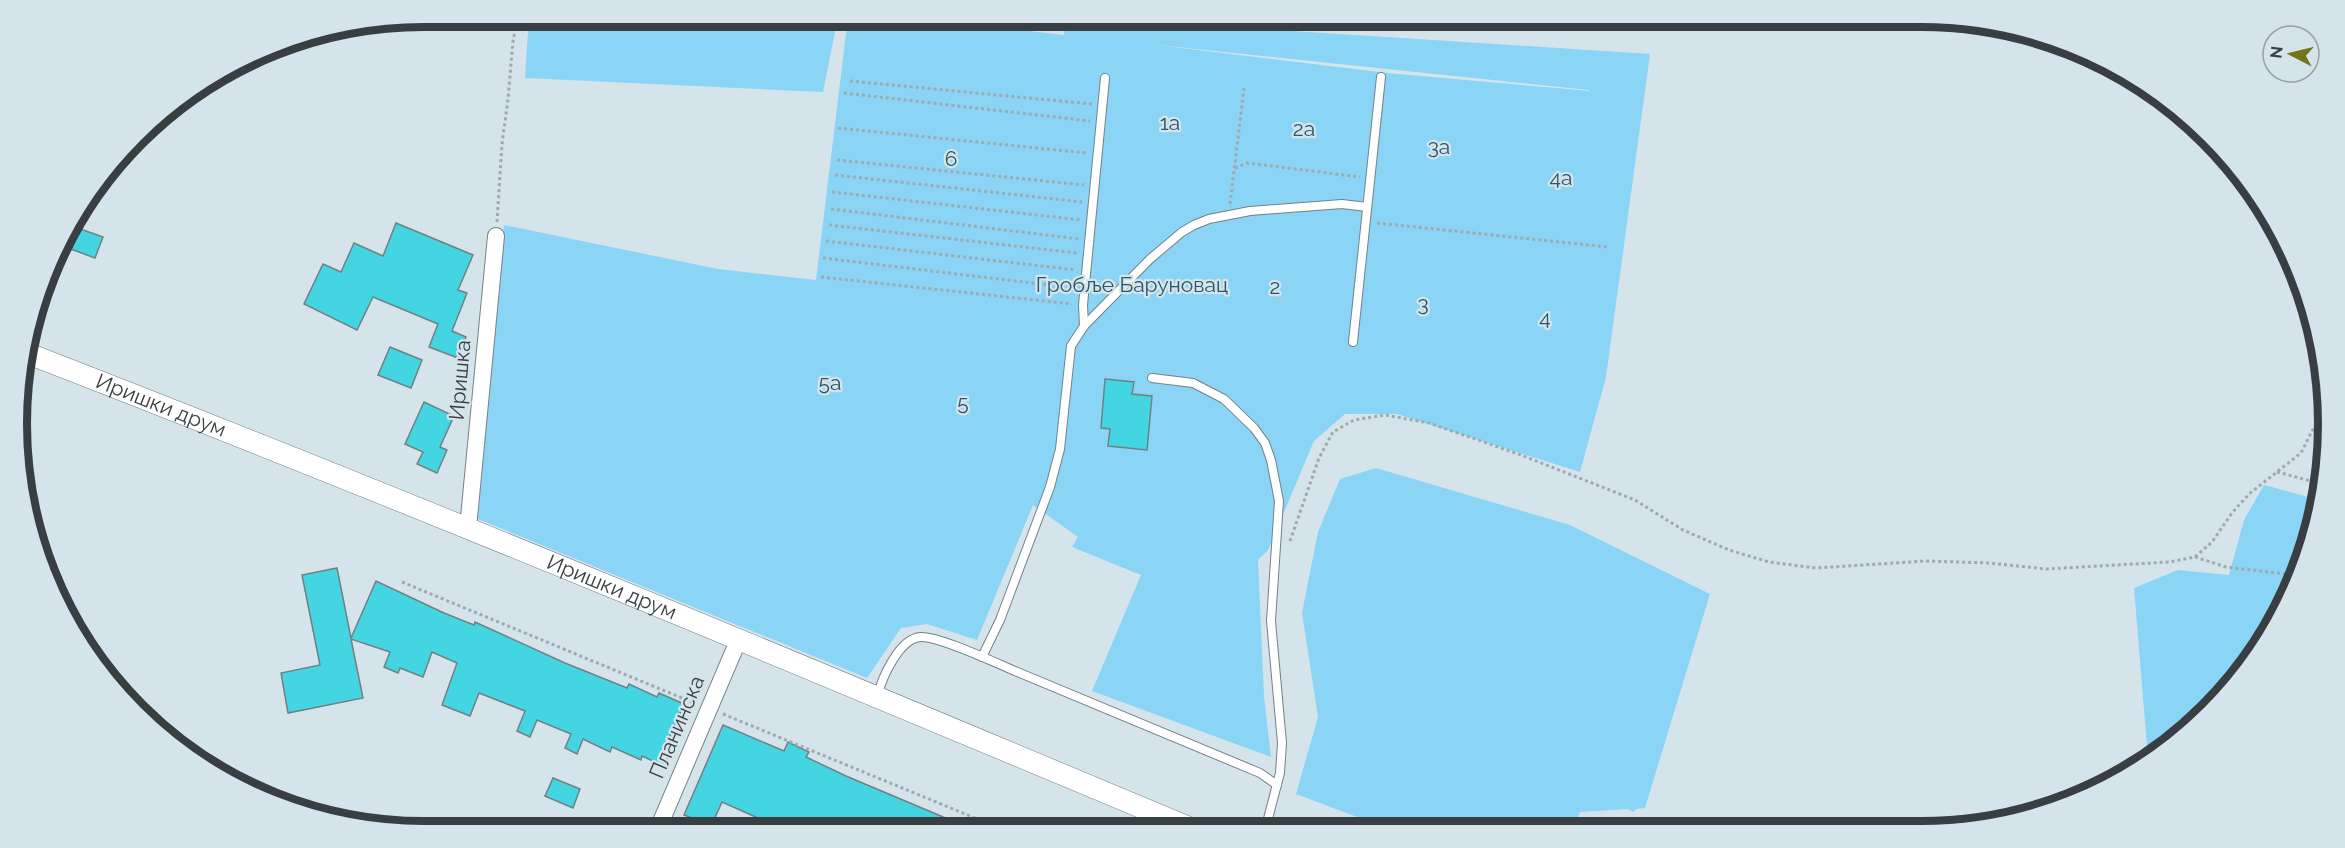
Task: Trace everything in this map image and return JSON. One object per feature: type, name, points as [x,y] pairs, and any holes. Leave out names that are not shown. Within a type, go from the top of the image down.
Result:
[{"type":"street","name":"Иришка","points":[[468,528],[496,236]]},
{"type":"street","name":"Иришки друм","points":[[33,356],[468,528],[1173,821]]},
{"type":"street","name":"Планинска","points":[[661,821],[738,641]]},
{"type":"lane","points":[[1353,342],[1381,77]]},
{"type":"lane","points":[[1084,326],[1083,305],[1106,78]]},
{"type":"lane","points":[[982,657],[1000,620],[1050,487],[1060,449],[1071,346],[1084,326],[1135,273],[1182,232],[1209,219],[1229,214],[1341,204],[1367,207]]},
{"type":"lane","points":[[1152,378],[1193,383],[1224,399],[1254,428],[1265,443],[1271,460],[1279,501],[1271,621],[1282,743],[1280,772],[1267,821]]},
{"type":"lane","points":[[877,697],[901,647],[909,640],[921,637],[933,639],[982,657],[1260,773],[1277,785]]},
{"type":"path","points":[[496,236],[502,144],[516,27]]},
{"type":"path","points":[[850,81],[1103,105]]},
{"type":"path","points":[[1229,214],[1244,88]]},
{"type":"path","points":[[844,93],[1101,123]]},
{"type":"path","points":[[838,128],[1098,154]]},
{"type":"path","points":[[837,160],[1095,186]]},
{"type":"path","points":[[1235,168],[1247,163],[1370,178]]},
{"type":"path","points":[[834,176],[1093,204]]},
{"type":"path","points":[[832,192],[1091,221]]},
{"type":"path","points":[[831,209],[1090,240]]},
{"type":"path","points":[[1366,222],[1608,247]]},
{"type":"path","points":[[829,225],[1088,254]]},
{"type":"path","points":[[826,241],[1087,272]]},
{"type":"path","points":[[823,258],[1085,289]]},
{"type":"path","points":[[821,277],[1083,305]]},
{"type":"path","points":[[1276,558],[1287,551],[1319,458],[1333,432],[1354,420],[1385,415],[1429,423],[1521,455],[1635,500],[1683,530],[1729,550],[1769,562],[1816,568],[1926,561],[1989,563],[2046,569],[2169,562],[2195,557],[2226,567],[2289,574]]},
{"type":"path","points":[[2195,557],[2212,542],[2232,513],[2249,494],[2301,453],[2318,419]]},
{"type":"path","points":[[2277,472],[2314,482]]},
{"type":"path","points":[[402,582],[982,821]]},
{"type":"green space","points":[[528,27],[836,27],[823,92],[525,78]]},
{"type":"green space","name":"Гробље Баруновац","points":[[847,27],[993,27],[1064,35],[1064,27],[1233,27],[1650,54],[1606,377],[1580,472],[1397,414],[1345,414],[1314,441],[1268,550],[1258,560],[1264,696],[1271,757],[1092,691],[1141,575],[1072,547],[1078,537],[1033,505],[977,640],[927,624],[901,628],[867,678],[478,519],[504,225],[718,269],[816,280]],"holes":[[[1148,44],[1589,90],[1387,73]]]},
{"type":"green space","points":[[1376,468],[1570,525],[1710,594],[1645,808],[1636,809],[1634,812],[1627,809],[1580,812],[1577,821],[1368,821],[1296,794],[1318,717],[1302,613],[1318,532],[1340,479]]},
{"type":"green space","points":[[2264,485],[2311,498],[2297,552],[2288,576],[2251,645],[2202,705],[2147,750],[2134,588],[2178,570],[2229,575],[2244,520]]},
{"type":"building","points":[[396,223],[473,255],[458,290],[467,293],[452,331],[466,337],[458,358],[429,347],[438,324],[373,297],[357,330],[304,304],[323,264],[341,272],[354,243],[383,256]]},
{"type":"building","points":[[78,228],[103,237],[95,258],[68,248]]},
{"type":"building","points":[[390,347],[422,360],[411,388],[378,375]]},
{"type":"building","points":[[1105,379],[1134,382],[1132,394],[1152,396],[1147,450],[1108,446],[1110,429],[1101,428]]},
{"type":"building","points":[[424,402],[454,416],[440,447],[447,450],[437,473],[417,464],[423,452],[405,444]]},
{"type":"building","points":[[337,568],[351,638],[376,581],[444,613],[474,625],[475,622],[627,688],[629,684],[657,697],[659,693],[684,704],[665,748],[671,750],[664,766],[642,756],[641,760],[612,747],[610,752],[583,739],[577,754],[565,748],[571,734],[537,720],[530,737],[517,731],[525,711],[479,693],[470,716],[442,705],[457,663],[432,652],[423,677],[400,668],[398,673],[384,667],[390,652],[351,639],[363,698],[288,713],[281,673],[320,665],[302,575]]},
{"type":"building","points":[[723,725],[784,751],[788,742],[809,752],[806,757],[953,821],[765,821],[722,802],[713,821],[688,821],[690,817],[684,815]]},
{"type":"building","points":[[553,778],[580,789],[573,808],[545,796]]},
{"type":"park label","name":"1a","points":[[1170,123]]},
{"type":"park label","name":"2a","points":[[1304,129]]},
{"type":"park label","name":"3a","points":[[1439,147]]},
{"type":"park label","name":"6","points":[[951,159]]},
{"type":"park label","name":"4a","points":[[1561,178]]},
{"type":"park label","name":"2","points":[[1275,287]]},
{"type":"park label","name":"3","points":[[1423,304]]},
{"type":"park label","name":"4","points":[[1545,318]]},
{"type":"park label","name":"5a","points":[[830,383]]},
{"type":"park label","name":"5","points":[[963,403]]}]
